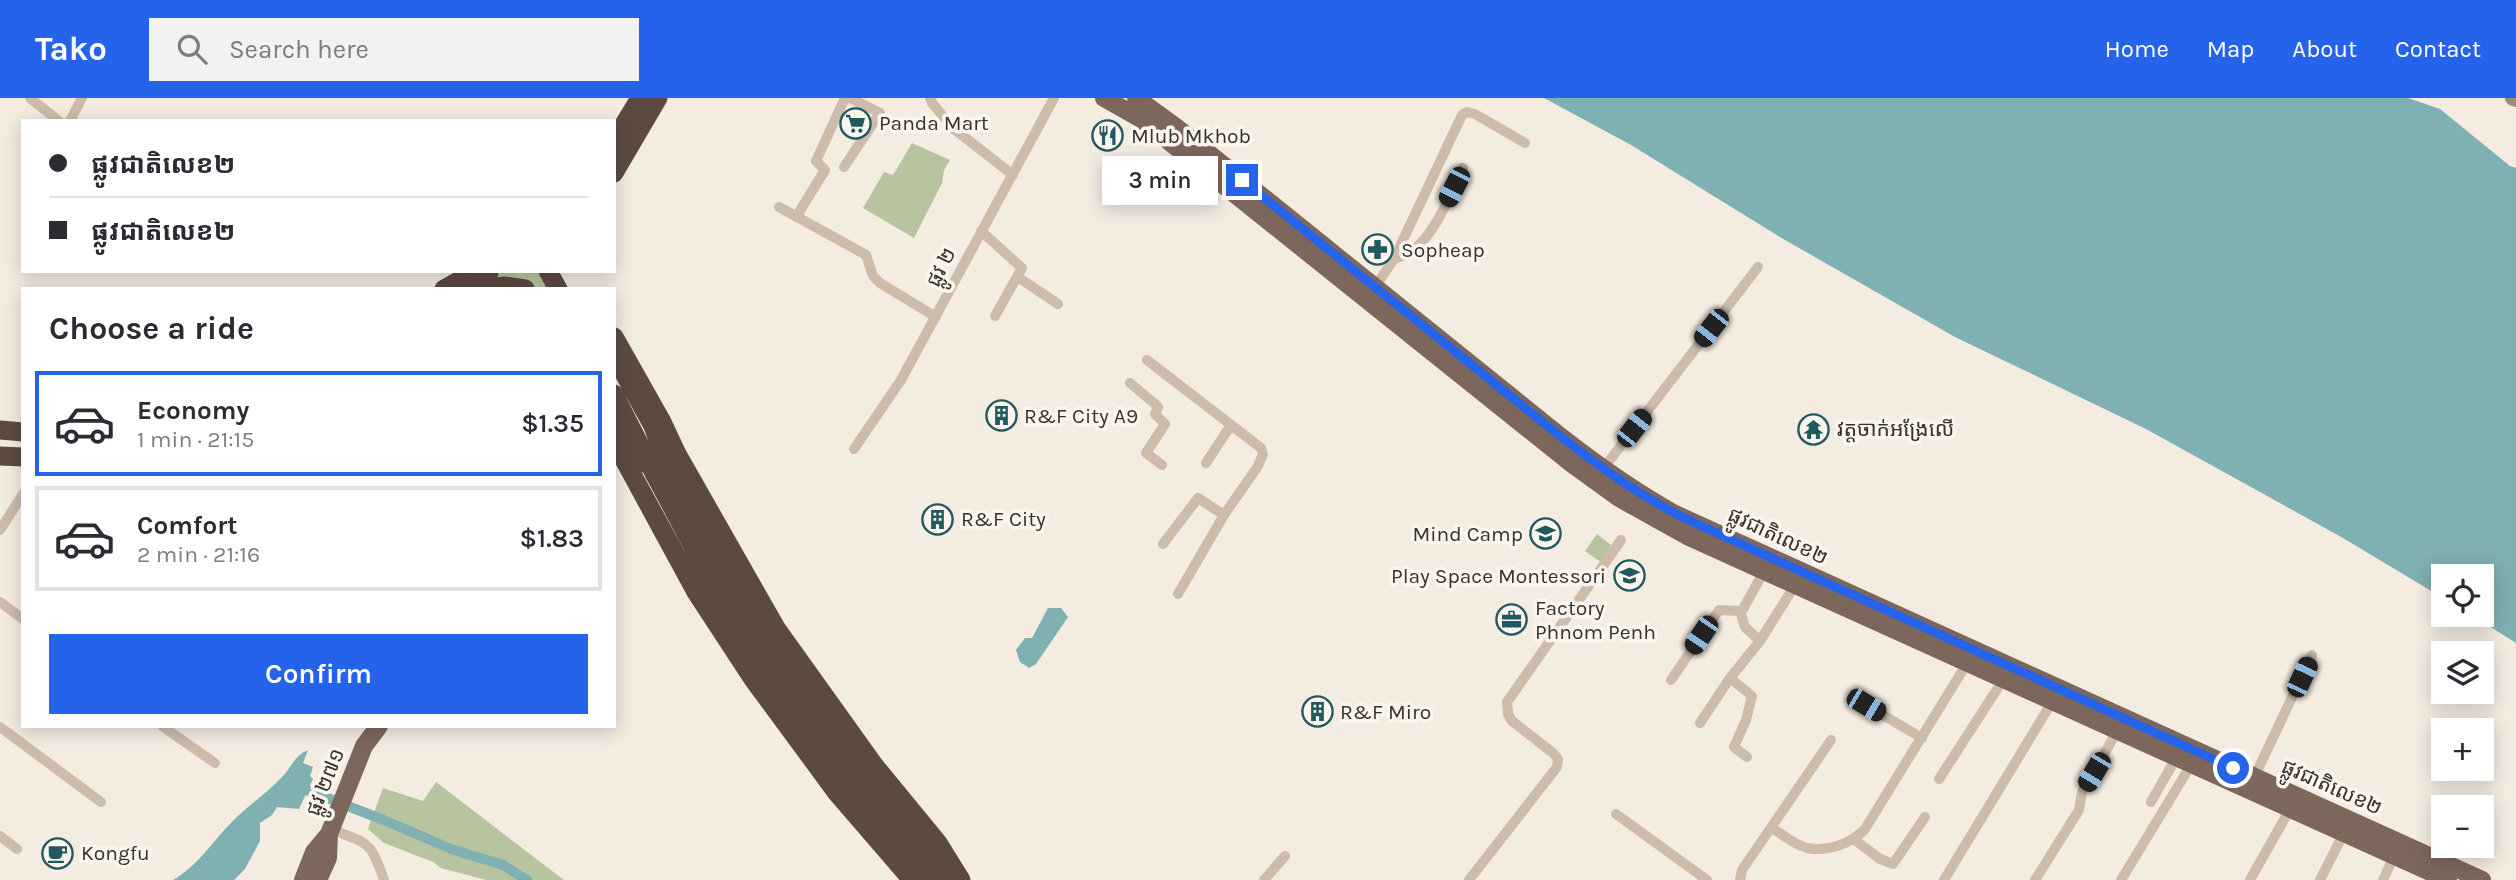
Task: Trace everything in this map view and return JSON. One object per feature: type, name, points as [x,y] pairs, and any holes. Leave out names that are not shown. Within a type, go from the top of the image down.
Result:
[{"type":"highway","points":[[616,123],[631,98]]},
{"type":"highway","points":[[616,138],[640,98]]},
{"type":"highway","points":[[616,152],[648,98]]},
{"type":"highway","points":[[616,170],[658,98]]},
{"type":"highway","points":[[464,287],[483,277]]},
{"type":"highway","points":[[450,287],[483,277],[512,287]]},
{"type":"highway","points":[[616,341],[662,422],[655,470]]},
{"type":"highway","points":[[616,359],[653,426],[655,470]]},
{"type":"highway","points":[[616,380],[655,470]]},
{"type":"highway","points":[[616,398],[736,622],[785,725],[949,880]]},
{"type":"highway","points":[[616,414],[630,439],[762,605],[792,652],[874,765],[912,880]]},
{"type":"highway","points":[[0,419],[21,420]]},
{"type":"highway","points":[[616,429],[624,443],[655,470]]},
{"type":"highway","points":[[0,430],[21,432]]},
{"type":"highway","points":[[616,442],[655,470]]},
{"type":"highway","points":[[0,443],[21,444]]},
{"type":"highway","points":[[0,456],[21,457]]},
{"type":"highway","points":[[736,622],[810,706],[930,880]]},
{"type":"highway","points":[[896,828],[938,843],[961,880]]},
{"type":"main road","name":"ផ្លូវជាតិលេខ២","points":[[1104,98],[1150,125],[1433,343],[1556,442],[1595,481],[1642,512],[1687,536],[1768,564],[1795,584],[1971,657],[2003,680],[2052,702],[2121,725],[2183,761],[2251,784],[2290,809],[2348,827],[2394,856],[2448,880]]},
{"type":"main road","name":"ផ្លូវជាតិលេខ២","points":[[1136,98],[1375,287],[1433,343]]},
{"type":"main road","name":"ផ្លូវជាតិលេខ២","points":[[1556,442],[1675,514],[1768,564],[2251,784],[2475,879]]},
{"type":"main road","name":"ផ្លូវ ២៧១","points":[[364,746],[365,728]]},
{"type":"main road","name":"ផ្លូវ ២៧១","points":[[303,880],[314,852],[331,829],[364,746],[378,728]]},
{"type":"main road","name":"ផ្លូវ ២៧១","points":[[318,880],[328,858],[331,829]]},
{"type":"street","points":[[30,98],[56,119]]},
{"type":"street","points":[[71,119],[82,98]]},
{"type":"street","points":[[796,217],[825,170],[816,161],[848,98],[880,113],[844,167]]},
{"type":"street","points":[[930,98],[954,129],[1013,175]]},
{"type":"street","name":"ផ្លូវ ២","points":[[854,449],[901,380],[1054,98]]},
{"type":"street","points":[[1375,287],[1394,259],[1462,115],[1467,112],[1475,114],[1525,143]]},
{"type":"street","points":[[1394,259],[1411,252],[1424,238],[1435,223],[1463,168]]},
{"type":"street","points":[[779,207],[866,255],[873,276],[880,283],[936,317]]},
{"type":"street","points":[[981,231],[1022,268],[995,316]]},
{"type":"street","points":[[1603,469],[1758,267]]},
{"type":"street","points":[[1018,277],[1059,304]]},
{"type":"street","points":[[1147,360],[1261,448],[1262,454],[1258,466],[1224,515],[1178,594]]},
{"type":"street","points":[[1130,383],[1155,404],[1155,414],[1165,424],[1146,453],[1162,465]]},
{"type":"street","points":[[1206,463],[1231,425]]},
{"type":"street","points":[[0,530],[21,497]]},
{"type":"street","points":[[1163,544],[1198,498],[1224,515]]},
{"type":"street","points":[[1469,880],[1557,767],[1558,759],[1553,753],[1512,721],[1507,702],[1621,540]]},
{"type":"street","points":[[1760,641],[1745,627],[1740,611],[1768,564]]},
{"type":"street","points":[[1700,723],[1730,678],[1760,641],[1795,584]]},
{"type":"street","points":[[0,602],[21,618]]},
{"type":"street","points":[[1671,680],[1719,610],[1740,611]]},
{"type":"street","points":[[2251,784],[2312,655]]},
{"type":"street","points":[[1772,828],[1807,848],[1827,848],[1855,839],[1922,738],[1971,657]]},
{"type":"street","points":[[1730,678],[1752,696],[1746,720],[1734,747],[1747,757]]},
{"type":"street","points":[[1939,779],[2003,680]]},
{"type":"street","points":[[1944,880],[2052,702]]},
{"type":"street","points":[[1866,705],[1922,738]]},
{"type":"street","points":[[2035,880],[2079,810],[2082,792],[2121,725]]},
{"type":"street","points":[[0,727],[101,802]]},
{"type":"street","points":[[165,728],[215,763]]},
{"type":"street","points":[[1740,880],[1742,870],[1831,740]]},
{"type":"street","points":[[2151,802],[2183,761]]},
{"type":"street","points":[[2121,880],[2183,761]]},
{"type":"street","points":[[2250,880],[2290,809]]},
{"type":"street","points":[[1616,814],[1707,880]]},
{"type":"street","points":[[1855,839],[1880,859],[1893,864],[1925,817]]},
{"type":"street","points":[[2320,880],[2348,827]]},
{"type":"street","points":[[331,829],[368,845],[375,853],[383,880]]},
{"type":"street","points":[[0,836],[17,849]]},
{"type":"street","points":[[1264,880],[1285,856]]},
{"type":"street","points":[[2383,880],[2394,856]]},
{"type":"green space","points":[[912,143],[950,160],[944,170],[942,183],[914,238],[863,208],[884,172],[893,175]]},
{"type":"green space","points":[[499,273],[539,273],[550,287],[489,287]]},
{"type":"green space","points":[[1597,534],[1611,545],[1602,563],[1585,551]]},
{"type":"green space","points":[[436,782],[564,880],[486,880],[441,868],[433,862],[384,843],[368,829],[383,788],[423,801]]},
{"type":"water","points":[[1544,98],[2408,98],[2440,109],[2516,168],[2516,643],[2491,627],[2494,627],[2494,564],[2431,564],[2431,591],[2343,538],[2146,429],[1955,337],[1785,240],[1631,145]]},
{"type":"water","points":[[1048,608],[1061,608],[1068,617],[1036,664],[1029,668],[1020,662],[1016,650],[1025,638],[1032,638]]},
{"type":"water","points":[[308,750],[303,763],[313,767],[310,776],[313,779],[299,809],[277,807],[272,815],[260,823],[260,841],[245,869],[234,880],[173,880],[200,859],[229,824],[277,782],[300,755]]},
{"type":"waterway","points":[[307,790],[451,849],[503,865],[527,880]]},
{"type":"place","name":"Panda Mart","points":[[856,123]]},
{"type":"place","name":"Mlub Mkhob","points":[[1108,136]]},
{"type":"place","name":"Sopheap","points":[[1378,250]]},
{"type":"place","name":"R&F City A9","points":[[1001,416]]},
{"type":"place","name":"វត្តចាក់អង្រែលើ","points":[[1814,429]]},
{"type":"place","name":"R&F City","points":[[938,519]]},
{"type":"place","name":"Mind Camp","points":[[1546,534]]},
{"type":"place","name":"Play Space Montessori","points":[[1629,576]]},
{"type":"place","name":"Factory Phnom Penh","points":[[1512,620]]},
{"type":"place","name":"R&F Miro","points":[[1317,712]]},
{"type":"place","name":"Kongfu","points":[[58,853]]},
{"type":"route","points":[[1242,180],[1560,436],[1649,499],[1675,514],[2233,768]]}]
